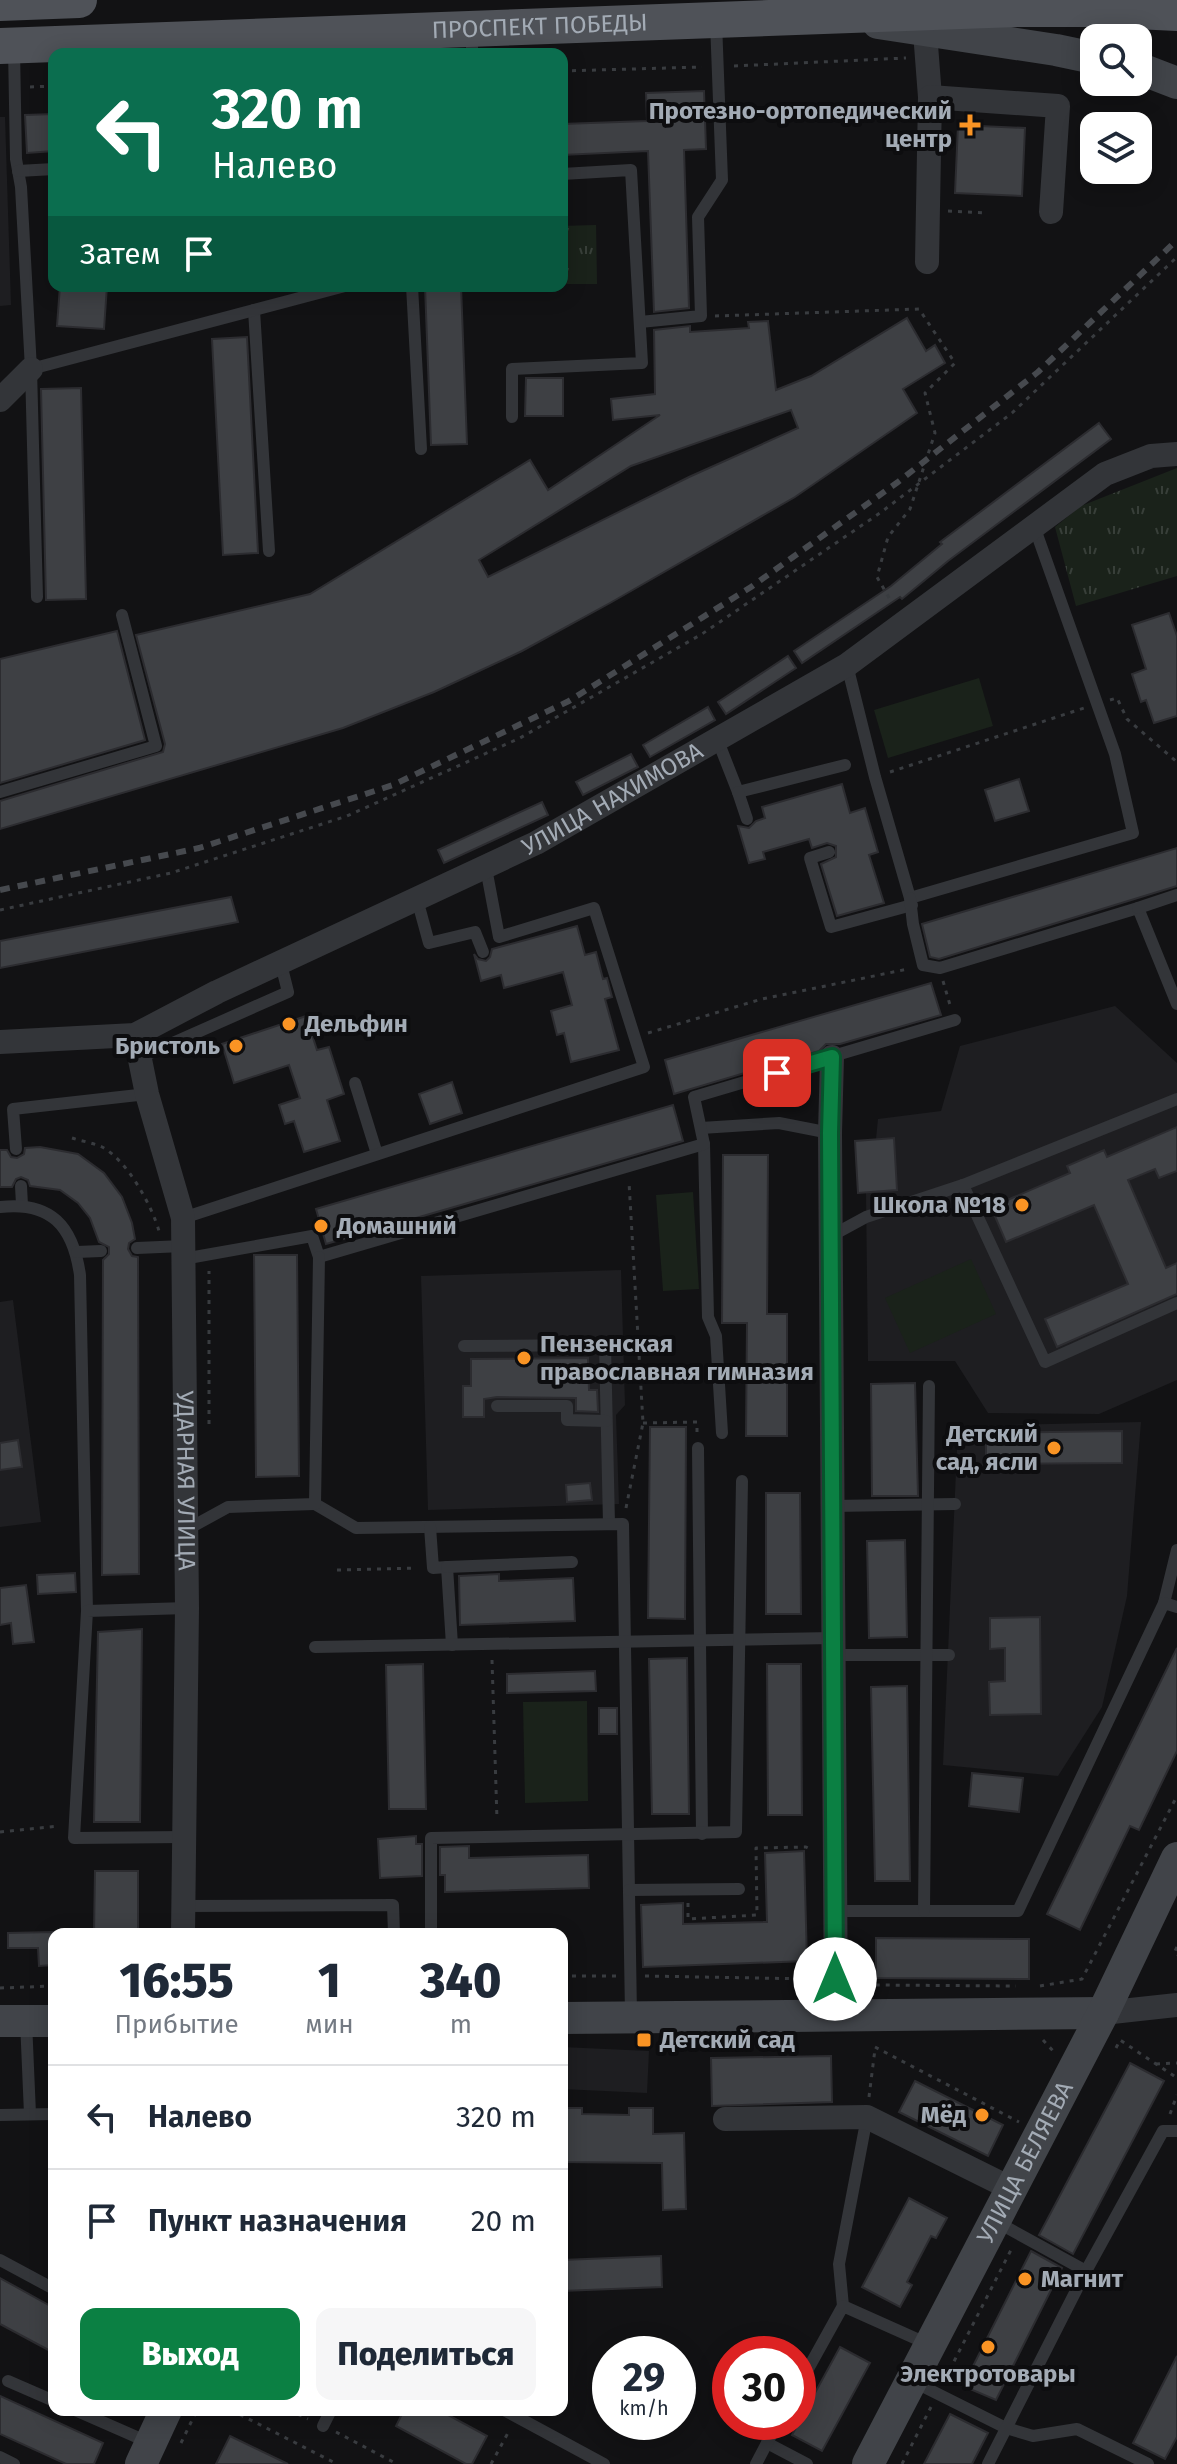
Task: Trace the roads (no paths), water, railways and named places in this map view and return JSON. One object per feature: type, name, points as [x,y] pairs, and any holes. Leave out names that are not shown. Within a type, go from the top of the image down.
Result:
[{"type":"main road","points":[[0,3],[79,0]]},
{"type":"main road","points":[[624,23],[666,9],[674,0]]},
{"type":"main road","name":"ПРОСПЕКТ ПОБЕДЫ","points":[[7,46],[252,45],[473,27],[836,15],[1095,9],[1177,13]]},
{"type":"main road","points":[[836,15],[926,44],[1056,50],[1080,55]]},
{"type":"main road","points":[[1152,73],[1177,83]]},
{"type":"main road","name":"УЛИЦА БЕЛЯЕВА","points":[[868,2464],[925,2387],[930,2345],[1007,2227],[1012,2189],[1103,2013],[1177,1858]]},
{"type":"main road","points":[[568,2018],[1103,2013]]},
{"type":"main road","points":[[156,2453],[165,2416]]},
{"type":"street","points":[[926,44],[930,97],[927,262]]},
{"type":"street","points":[[930,97],[1058,106],[1051,212]]},
{"type":"street","points":[[0,400],[31,369]]},
{"type":"street","name":"УЛИЦА НАХИМОВА","points":[[0,1042],[137,1046],[217,992],[536,843],[718,741],[847,665],[1105,474],[1151,456],[1177,454]]},
{"type":"street","name":"УДАРНАЯ УЛИЦА","points":[[137,1046],[147,1094],[183,1218],[176,1251],[187,1608],[183,1928]]},
{"type":"street","points":[[832,1057],[836,2016]]},
{"type":"street","points":[[1103,2013],[1177,2005]]},
{"type":"street","points":[[725,2119],[867,2117],[1012,2189]]},
{"type":"lane","points":[[640,322],[701,316],[698,217],[722,180],[716,19]]},
{"type":"lane","points":[[7,46],[31,369],[37,597]]},
{"type":"lane","points":[[18,171],[48,169]]},
{"type":"lane","points":[[512,417],[512,369],[642,363],[631,170],[568,174]]},
{"type":"lane","points":[[31,369],[322,292]]},
{"type":"lane","points":[[412,292],[421,449]]},
{"type":"lane","points":[[254,310],[269,551]]},
{"type":"lane","points":[[829,852],[810,858],[831,927],[1133,833],[1115,754],[1034,525]]},
{"type":"lane","points":[[0,792],[156,746],[122,615]]},
{"type":"lane","points":[[847,665],[911,902],[923,965],[940,968],[1177,895]]},
{"type":"lane","points":[[718,741],[747,819]]},
{"type":"lane","points":[[738,792],[845,765]]},
{"type":"lane","points":[[183,1218],[644,1067],[594,908],[499,937],[486,868]]},
{"type":"lane","points":[[417,899],[429,943],[475,932],[483,952]]},
{"type":"lane","points":[[1138,908],[1177,1004]]},
{"type":"lane","points":[[137,1046],[224,1020],[288,992],[281,964]]},
{"type":"lane","points":[[217,992],[224,1020]]},
{"type":"lane","points":[[722,1433],[716,1336],[708,1317],[704,1144],[694,1097],[955,1020]]},
{"type":"lane","points":[[355,1083],[377,1154]]},
{"type":"lane","points":[[16,1149],[13,1109],[147,1094]]},
{"type":"lane","points":[[831,1236],[866,1217],[963,1185],[1177,1099]]},
{"type":"lane","points":[[701,1128],[779,1123],[830,1133]]},
{"type":"lane","points":[[319,1257],[704,1144]]},
{"type":"lane","points":[[963,1185],[1045,1362],[1177,1303]]},
{"type":"lane","points":[[21,1186],[22,1205]]},
{"type":"lane","points":[[0,1207],[22,1205],[48,1212],[67,1232],[77,1252],[80,1275],[87,1611],[74,1838],[184,1837]]},
{"type":"lane","points":[[137,1248],[176,1251],[312,1236],[319,1257],[315,1504]]},
{"type":"lane","points":[[77,1252],[101,1251]]},
{"type":"lane","points":[[464,1346],[605,1345],[609,1524]]},
{"type":"lane","points":[[924,1911],[929,1386]]},
{"type":"lane","points":[[497,1406],[567,1406],[567,1420],[606,1421]]},
{"type":"lane","points":[[698,1448],[702,1834]]},
{"type":"lane","points":[[431,1928],[431,1838],[736,1832],[742,1481]]},
{"type":"lane","points":[[186,1530],[228,1507],[315,1504],[356,1528],[623,1524],[631,2018]]},
{"type":"lane","points":[[833,1506],[955,1504]]},
{"type":"lane","points":[[430,1527],[433,1568],[572,1562]]},
{"type":"lane","points":[[835,1911],[1018,1911],[1171,1605],[1177,1550]]},
{"type":"lane","points":[[447,1567],[452,1645]]},
{"type":"lane","points":[[87,1611],[187,1608]]},
{"type":"lane","points":[[315,1647],[741,1640],[949,1655]]},
{"type":"lane","points":[[629,1890],[739,1889]]},
{"type":"lane","points":[[183,1906],[393,1905],[394,1928]]},
{"type":"lane","points":[[27,2021],[30,2114]]},
{"type":"lane","points":[[0,2115],[48,2114]]},
{"type":"lane","points":[[816,2355],[843,2306],[839,2264],[867,2117]]},
{"type":"lane","points":[[988,2464],[1086,2271],[1163,2131],[1177,2131]]},
{"type":"lane","points":[[1007,2227],[1086,2271]]},
{"type":"lane","points":[[0,2260],[48,2286]]},
{"type":"lane","points":[[843,2306],[930,2345]]},
{"type":"lane","points":[[8,2381],[48,2398]]},
{"type":"lane","points":[[925,2387],[1006,2428],[1033,2436],[1077,2429],[1148,2464]]},
{"type":"lane","points":[[86,2416],[156,2453]]},
{"type":"lane","points":[[323,2426],[328,2416]]},
{"type":"lane","points":[[514,2416],[604,2464]]},
{"type":"lane","points":[[756,2464],[769,2440]]},
{"type":"lane","points":[[767,2443],[807,2464]]},
{"type":"lane","points":[[0,2457],[14,2464]]},
{"type":"railway","points":[[0,890],[199,848],[393,785],[569,701],[751,587],[898,482],[1038,372],[1177,240]]},
{"type":"place","name":"Протезно-ортопедический центр","points":[[970,125]]},
{"type":"place","name":"Дельфин","points":[[289,1024]]},
{"type":"place","name":"Бристоль","points":[[236,1046]]},
{"type":"place","name":"Школа №18","points":[[1022,1205]]},
{"type":"place","name":"Домашний","points":[[321,1226]]},
{"type":"place","name":"Пензенская православная гимназия","points":[[524,1358]]},
{"type":"place","name":"Детский сад, ясли","points":[[1054,1448]]},
{"type":"place","name":"Детский сад","points":[[644,2040]]},
{"type":"place","name":"Мёд","points":[[982,2115]]},
{"type":"place","name":"Магнит","points":[[1025,2279]]},
{"type":"place","name":"Электротовары","points":[[988,2347]]}]
